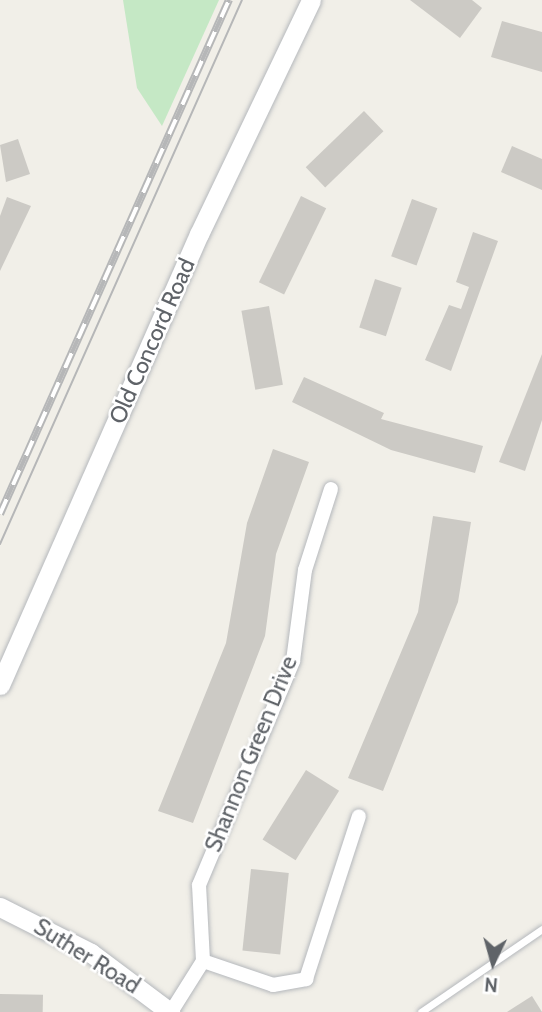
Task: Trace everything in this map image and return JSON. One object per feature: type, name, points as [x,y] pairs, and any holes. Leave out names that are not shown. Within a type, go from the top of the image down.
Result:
[{"type":"street","name":"Old Concord Road","points":[[0,685],[204,222],[311,0]]},
{"type":"street","name":"Shannon Green Drive","points":[[203,961],[199,885],[293,661],[305,570],[331,489]]},
{"type":"street","points":[[170,1012],[203,961],[273,985],[306,979],[359,816]]},
{"type":"street","name":"Suther Road","points":[[0,907],[91,953],[170,1012]]},
{"type":"lane","points":[[421,1012],[542,929]]},
{"type":"green space","points":[[123,0],[219,0],[162,126],[137,88]]},
{"type":"building","points":[[410,0],[472,0],[482,8],[460,38]]},
{"type":"building","points":[[502,21],[542,32],[542,72],[491,57]]},
{"type":"building","points":[[364,111],[383,131],[325,187],[306,167]]},
{"type":"building","points":[[18,139],[30,174],[6,182],[0,145]]},
{"type":"building","points":[[512,146],[542,159],[542,190],[501,172]]},
{"type":"building","points":[[301,196],[326,208],[284,295],[259,282]]},
{"type":"building","points":[[7,197],[31,206],[0,271],[0,216]]},
{"type":"building","points":[[412,199],[437,208],[417,266],[391,256]]},
{"type":"building","points":[[473,232],[498,241],[451,371],[425,360],[449,305],[461,309],[469,287],[456,282]]},
{"type":"building","points":[[375,279],[402,288],[386,336],[359,328]]},
{"type":"building","points":[[269,306],[283,385],[255,390],[241,311]]},
{"type":"building","points":[[542,354],[542,420],[525,471],[499,462]]},
{"type":"building","points":[[304,377],[384,413],[381,419],[483,446],[475,473],[391,450],[292,402]]},
{"type":"building","points":[[273,449],[309,462],[276,554],[265,636],[193,823],[158,811],[226,643],[247,523]]},
{"type":"building","points":[[433,516],[471,522],[458,602],[383,791],[348,778],[418,612]]},
{"type":"building","points":[[306,770],[339,791],[296,860],[263,840]]},
{"type":"building","points":[[251,869],[289,873],[280,955],[242,951]]},
{"type":"building","points":[[0,994],[43,995],[43,1012],[0,1012]]},
{"type":"building","points":[[532,996],[542,1012],[507,1012]]},
{"type":"tram line","points":[[0,544],[242,0]]},
{"type":"railway","points":[[0,514],[229,0]]}]
